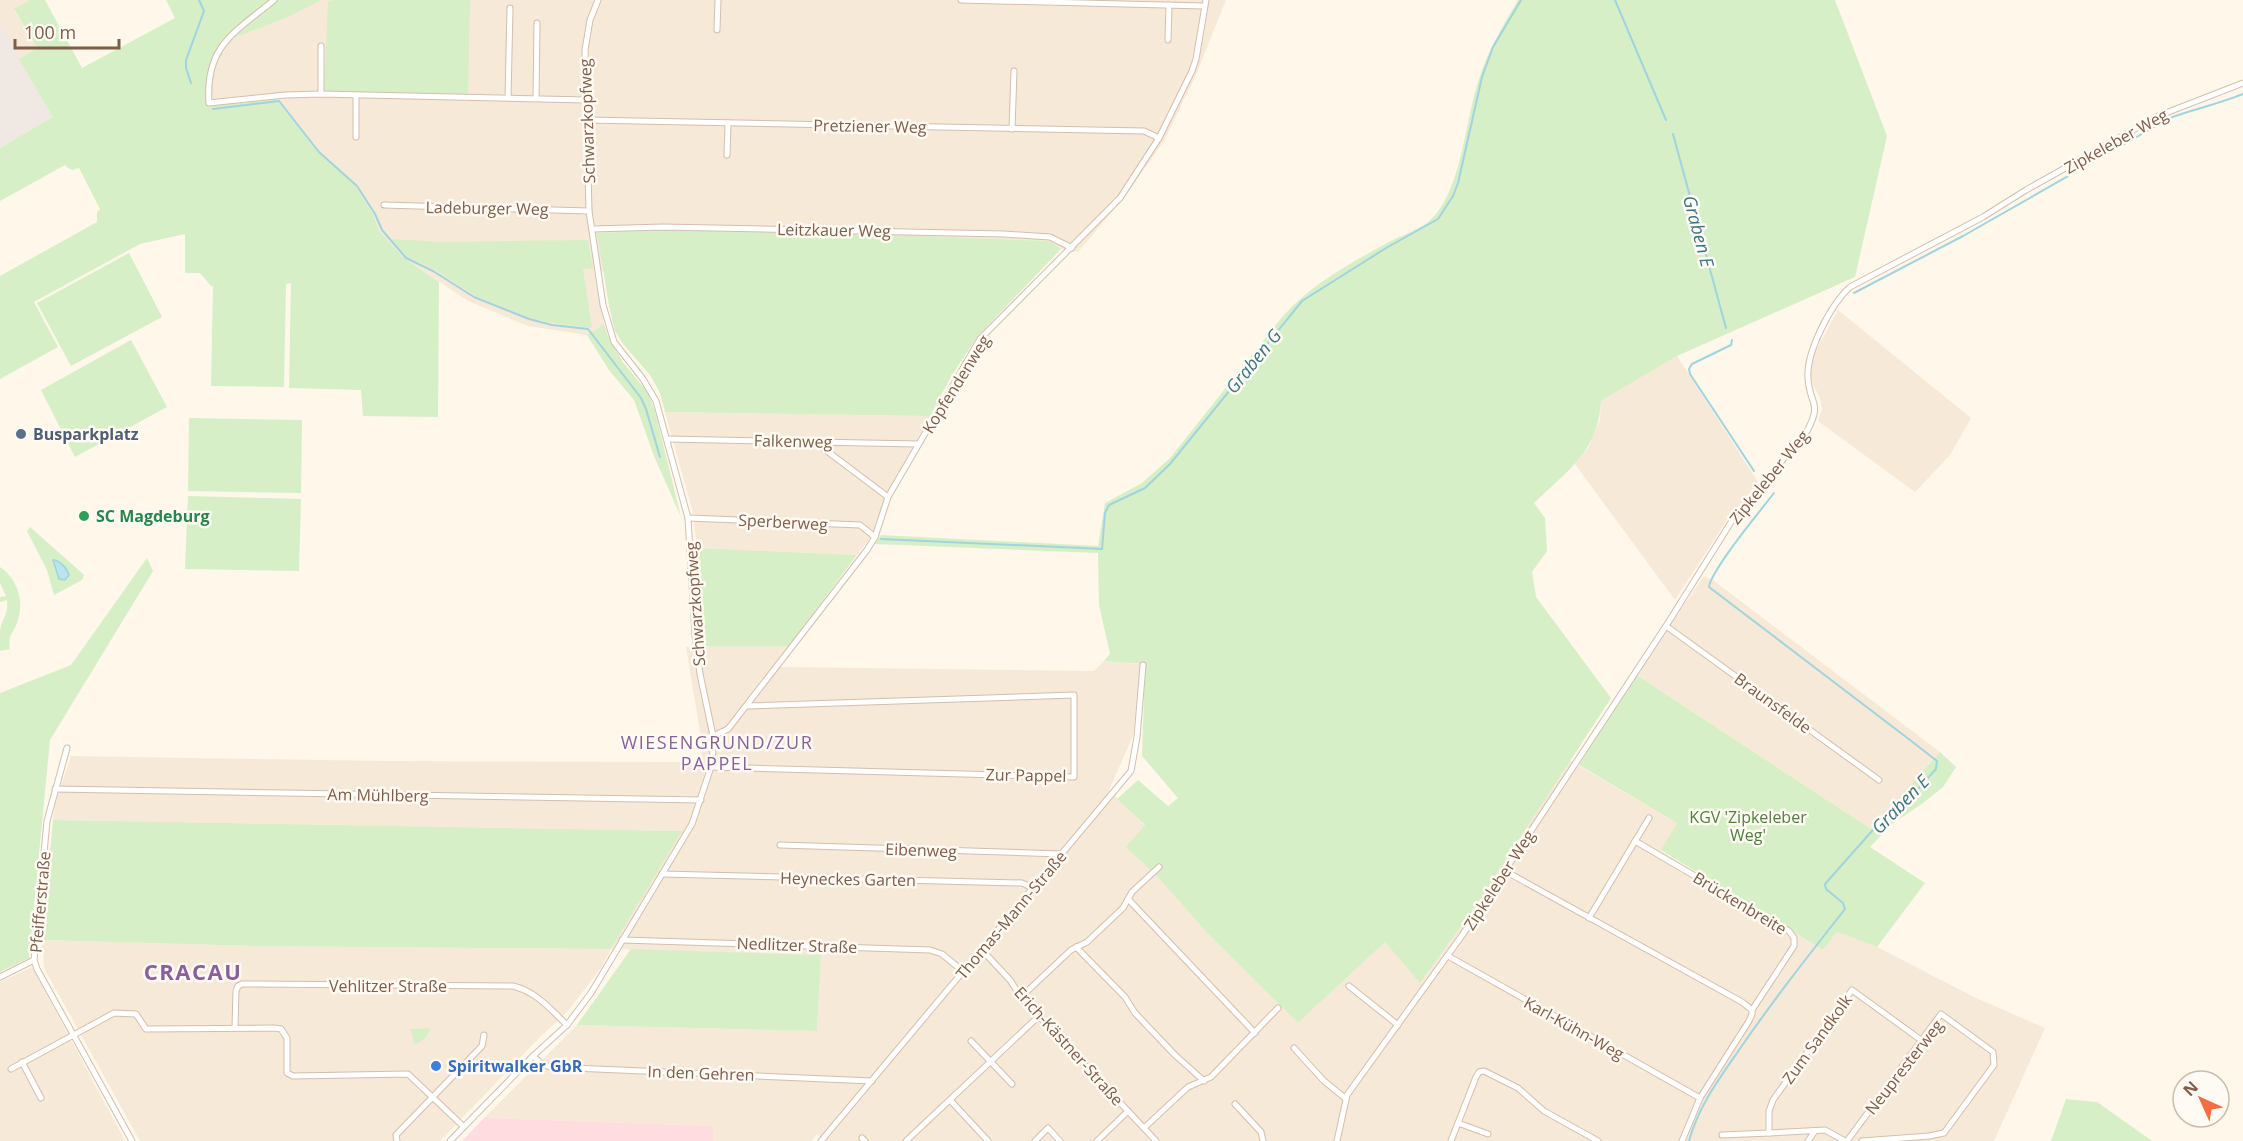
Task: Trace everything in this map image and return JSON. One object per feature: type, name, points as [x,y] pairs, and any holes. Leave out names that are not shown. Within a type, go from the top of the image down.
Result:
[{"type":"street","points":[[274,0],[226,40],[219,50],[207,82],[209,103],[285,95],[321,94],[586,100]]},
{"type":"street","name":"Schwarzkopfweg","points":[[450,1141],[533,1056],[567,1025],[591,993],[692,824],[711,767],[713,736],[700,674],[695,635],[688,518],[667,439],[650,389],[620,351],[610,332],[603,305],[589,211],[586,34],[598,0]]},
{"type":"street","points":[[717,30],[718,0]]},
{"type":"street","points":[[961,0],[1169,5],[1205,3]]},
{"type":"street","name":"Kopfendenweg","points":[[713,736],[728,729],[867,550],[875,537],[888,497],[980,339],[1120,198],[1159,138],[1196,59],[1205,3]]},
{"type":"street","points":[[1168,40],[1169,5]]},
{"type":"street","points":[[508,98],[510,8]]},
{"type":"street","points":[[536,98],[537,23]]},
{"type":"street","points":[[321,46],[321,94]]},
{"type":"street","points":[[1012,129],[1014,71]]},
{"type":"street","name":"Zipkeleber Weg","points":[[1337,1141],[1345,1098],[1448,956],[1505,872],[1737,514],[1808,431],[1815,416],[1808,378],[1811,353],[1841,295],[1850,287],[1983,218],[2026,190],[2158,116],[2243,83]]},
{"type":"street","points":[[356,96],[356,137]]},
{"type":"street","name":"Pretziener Weg","points":[[586,120],[1144,131],[1159,138]]},
{"type":"street","points":[[727,155],[728,123]]},
{"type":"street","name":"Ladeburger Weg","points":[[384,206],[589,211]]},
{"type":"street","name":"Leitzkauer Weg","points":[[592,229],[675,228],[1004,234],[1050,237],[1072,248]]},
{"type":"street","name":"Falkenweg","points":[[667,439],[918,444]]},
{"type":"street","points":[[815,442],[888,497]]},
{"type":"street","name":"Sperberweg","points":[[688,518],[860,525],[875,537]]},
{"type":"street","name":"Braunsfelde","points":[[1666,626],[1879,780]]},
{"type":"street","name":"Thomas-Mann-Straße","points":[[821,1141],[1131,771],[1137,737],[1143,665]]},
{"type":"street","name":"Zur Pappel","points":[[711,767],[1074,777],[1074,695],[746,706]]},
{"type":"street","name":"Pfeifferstraße","points":[[67,748],[47,821],[34,960],[132,1141]]},
{"type":"street","name":"Am Mühlberg","points":[[55,789],[701,801]]},
{"type":"street","points":[[1589,918],[1649,818]]},
{"type":"street","name":"Brückenbreite","points":[[1635,842],[1793,935],[1794,946],[1752,1010]]},
{"type":"street","name":"Eibenweg","points":[[780,845],[1062,854]]},
{"type":"street","points":[[1021,997],[1123,908],[1132,892],[1159,867]]},
{"type":"street","points":[[1505,872],[1742,1002],[1752,1010],[1749,1021],[1700,1098],[1682,1141]]},
{"type":"street","name":"Heyneckes Garten","points":[[662,874],[1022,883],[1033,888]]},
{"type":"street","points":[[1128,899],[1255,1033]]},
{"type":"street","name":"Nedlitzer Straße","points":[[622,940],[930,950],[942,954],[964,972]]},
{"type":"street","points":[[1077,947],[1125,996],[1135,1013],[1204,1082]]},
{"type":"street","name":"Erich-Kästner-Straße","points":[[982,950],[1010,980],[1021,997],[1156,1141]]},
{"type":"street","name":"Karl-Kühn-Weg","points":[[1448,956],[1700,1098]]},
{"type":"street","points":[[0,977],[34,960]]},
{"type":"street","name":"Vehlitzer Straße","points":[[236,1027],[236,991],[242,984],[513,986],[528,990],[567,1025]]},
{"type":"street","points":[[1349,986],[1398,1025]]},
{"type":"street","name":"Zum Sandkolk","points":[[1769,1134],[1769,1111],[1773,1100],[1852,990],[1921,1040]]},
{"type":"street","points":[[1144,1128],[1188,1087],[1211,1077],[1278,1008]]},
{"type":"street","points":[[11,1069],[114,1013],[136,1014],[146,1029],[274,1028],[285,1032],[287,1038],[287,1073],[293,1076],[408,1074],[464,1127]]},
{"type":"street","name":"Neupresterweg","points":[[1846,1141],[1941,1014],[1993,1052],[1994,1065],[1944,1133],[1929,1139],[1862,1141]]},
{"type":"street","points":[[909,1140],[1039,1016]]},
{"type":"street","points":[[397,1141],[396,1134],[482,1046],[484,1035]]},
{"type":"street","points":[[970,1041],[1012,1084]]},
{"type":"street","points":[[1294,1048],[1328,1084],[1345,1098]]},
{"type":"street","name":"In den Gehren","points":[[533,1056],[542,1064],[550,1067],[872,1081]]},
{"type":"street","points":[[22,1062],[41,1098]]},
{"type":"street","points":[[1451,1141],[1476,1075],[1484,1071],[1518,1088],[1552,1116],[1598,1141]]},
{"type":"street","points":[[950,1100],[988,1141]]},
{"type":"street","points":[[1235,1104],[1261,1132],[1263,1141]]},
{"type":"street","points":[[1097,1141],[1128,1111]]},
{"type":"street","points":[[1458,1123],[1488,1134]]},
{"type":"street","points":[[1035,1141],[1048,1128],[1060,1141]]},
{"type":"street","points":[[1722,1135],[1825,1130],[1846,1141]]},
{"type":"street","points":[[1808,1141],[1815,1131]]},
{"type":"shaded area","points":[[0,0],[30,0],[14,10],[37,48],[19,59],[0,24]]},
{"type":"shaded area","points":[[321,0],[1226,0],[1195,77],[1164,141],[1123,199],[1078,252],[1061,249],[1050,241],[925,236],[663,230],[598,233],[604,271],[594,271],[604,324],[587,335],[528,326],[468,301],[404,258],[379,231],[373,214],[352,181],[319,152],[275,99],[210,103],[210,72],[226,41],[283,14]]},
{"type":"shaded area","points":[[0,24],[54,117],[0,148]]},
{"type":"shaded area","points":[[1838,310],[1971,418],[1950,455],[1915,492],[1818,421],[1822,409],[1820,398],[1810,378],[1814,354]]},
{"type":"shaded area","points":[[1677,356],[1758,482],[1727,520],[1675,600],[1575,464],[1588,448],[1600,420],[1601,401]]},
{"type":"shaded area","points":[[665,412],[930,416],[884,499],[874,533],[857,555],[697,548],[693,513]]},
{"type":"shaded area","points":[[1704,576],[1714,581],[1940,752],[1871,829],[1635,674]]},
{"type":"shaded area","points":[[789,646],[773,666],[781,667],[1094,671],[1104,661],[1141,664],[1133,736],[1109,790],[1145,826],[1127,847],[1157,876],[1210,936],[1298,1023],[1385,942],[1420,982],[1479,901],[1569,760],[1677,823],[1661,851],[1823,950],[1837,932],[1877,947],[1976,998],[2045,1028],[1994,1141],[824,1141],[817,1134],[811,1141],[713,1141],[713,1126],[489,1118],[486,1116],[577,1025],[817,1031],[821,955],[611,949],[681,831],[53,820],[55,804],[71,756],[385,761],[700,762],[702,744],[686,647]]},
{"type":"shaded area","points":[[42,940],[258,946],[611,949],[601,968],[568,1011],[440,1141],[140,1141],[44,968]]},
{"type":"shaded area","points":[[32,967],[125,1141],[0,1141],[0,982]]},
{"type":"shaded area","points":[[486,1116],[490,1118],[713,1126],[713,1141],[462,1141]]},
{"type":"green space","points":[[30,0],[45,0],[82,68],[175,18],[166,0],[321,0],[285,18],[226,41],[212,61],[209,103],[275,99],[319,152],[352,181],[373,214],[379,231],[404,258],[439,282],[438,417],[363,416],[361,390],[289,388],[291,283],[286,284],[284,387],[211,386],[213,285],[212,287],[200,273],[185,273],[185,234],[140,244],[34,302],[58,347],[0,379],[0,276],[97,222],[97,212],[100,209],[79,168],[73,170],[65,165],[0,201],[0,148],[53,117],[19,59],[37,48],[14,9]]},
{"type":"green space","points":[[333,0],[470,0],[468,94],[324,91],[328,2]]},
{"type":"green space","points":[[1518,0],[1835,0],[1887,136],[1855,277],[1677,356],[1601,401],[1599,419],[1587,447],[1569,470],[1534,503],[1545,518],[1547,551],[1532,572],[1536,597],[1611,698],[1479,901],[1420,983],[1385,942],[1298,1023],[1210,936],[1157,876],[1126,847],[1145,825],[1117,799],[1138,780],[1168,806],[1178,798],[1142,756],[1145,664],[1104,661],[1110,654],[1099,605],[1098,553],[875,544],[881,535],[1098,546],[1105,503],[1142,483],[1170,458],[1294,305],[1319,284],[1345,267],[1428,222],[1439,210],[1455,177],[1473,98],[1486,60]]},
{"type":"green space","points":[[663,230],[1050,241],[1061,249],[977,337],[952,375],[930,416],[665,412],[660,393],[650,375],[623,344],[615,331],[597,233]]},
{"type":"green space","points":[[391,239],[442,242],[588,240],[593,268],[583,269],[592,328],[529,318],[474,295],[434,269],[405,256]]},
{"type":"green space","points":[[129,253],[162,317],[71,366],[37,303]]},
{"type":"green space","points":[[604,324],[622,361],[648,393],[655,411],[681,517],[654,456],[634,400],[609,370],[587,335]]},
{"type":"green space","points":[[131,340],[167,407],[75,457],[41,390]]},
{"type":"green space","points":[[189,418],[302,420],[301,493],[188,491]]},
{"type":"green space","points":[[188,496],[301,499],[299,571],[185,569]]},
{"type":"green space","points":[[30,527],[84,575],[82,580],[54,595],[47,570],[27,531]]},
{"type":"green space","points":[[697,548],[857,555],[789,646],[702,646]]},
{"type":"green space","points":[[147,558],[153,571],[50,740],[29,958],[0,972],[0,693],[71,665]]},
{"type":"green space","points":[[0,567],[15,585],[20,608],[17,623],[10,637],[10,649],[0,651],[0,630],[7,600],[0,602],[0,597],[6,596],[0,583]]},
{"type":"green space","name":"KGV 'Zipkeleber Weg'","points":[[1635,674],[1871,829],[1940,752],[1956,767],[1943,787],[1892,824],[1870,847],[1925,883],[1877,947],[1837,932],[1823,950],[1661,850],[1677,823],[1579,765]]},
{"type":"green space","points":[[53,820],[682,831],[611,949],[258,946],[42,940]]},
{"type":"green space","points":[[631,949],[821,955],[817,1031],[577,1025]]},
{"type":"green space","points":[[430,1028],[424,1039],[414,1044],[411,1029]]},
{"type":"green space","points":[[2066,1099],[2097,1102],[2152,1141],[2051,1141]]},
{"type":"water","points":[[53,560],[60,563],[69,575],[65,580],[59,579]]},
{"type":"waterway","points":[[191,83],[186,60],[204,11],[199,0]]},
{"type":"waterway","name":"Graben G","points":[[881,539],[1102,549],[1105,513],[1109,505],[1145,488],[1170,464],[1302,301],[1386,248],[1438,219],[1453,196],[1458,183],[1482,77],[1493,47],[1521,0]]},
{"type":"waterway","name":"Graben E","points":[[1615,0],[1666,120]]},
{"type":"waterway","points":[[1854,293],[1963,236],[2170,118],[2243,94]]},
{"type":"waterway","points":[[213,109],[279,101],[319,152],[357,186],[375,214],[382,230],[406,258],[433,271],[474,297],[529,319],[552,325],[588,329],[641,398],[660,457]]},
{"type":"waterway","name":"Graben E","points":[[1673,134],[1726,328]]},
{"type":"waterway","name":"Graben E","points":[[1732,340],[1731,345],[1692,364],[1689,369],[1690,374],[1754,471]]},
{"type":"waterway","name":"Graben E","points":[[1689,1141],[1703,1106],[1723,1074],[1776,998],[1845,909],[1843,903],[1826,889],[1825,884],[1895,805],[1918,789],[1936,769],[1937,761],[1709,587],[1727,554],[1774,493]]},
{"type":"place","name":"Busparkplatz","points":[[21,434]]},
{"type":"place","name":"SC Magdeburg","points":[[84,516]]},
{"type":"place","name":"Spiritwalker GbR","points":[[436,1066]]},
{"type":"district","name":"WIESENGRUND/ZUR PAPPEL","points":[[717,752]]},
{"type":"district","name":"CRACAU","points":[[193,971]]}]
